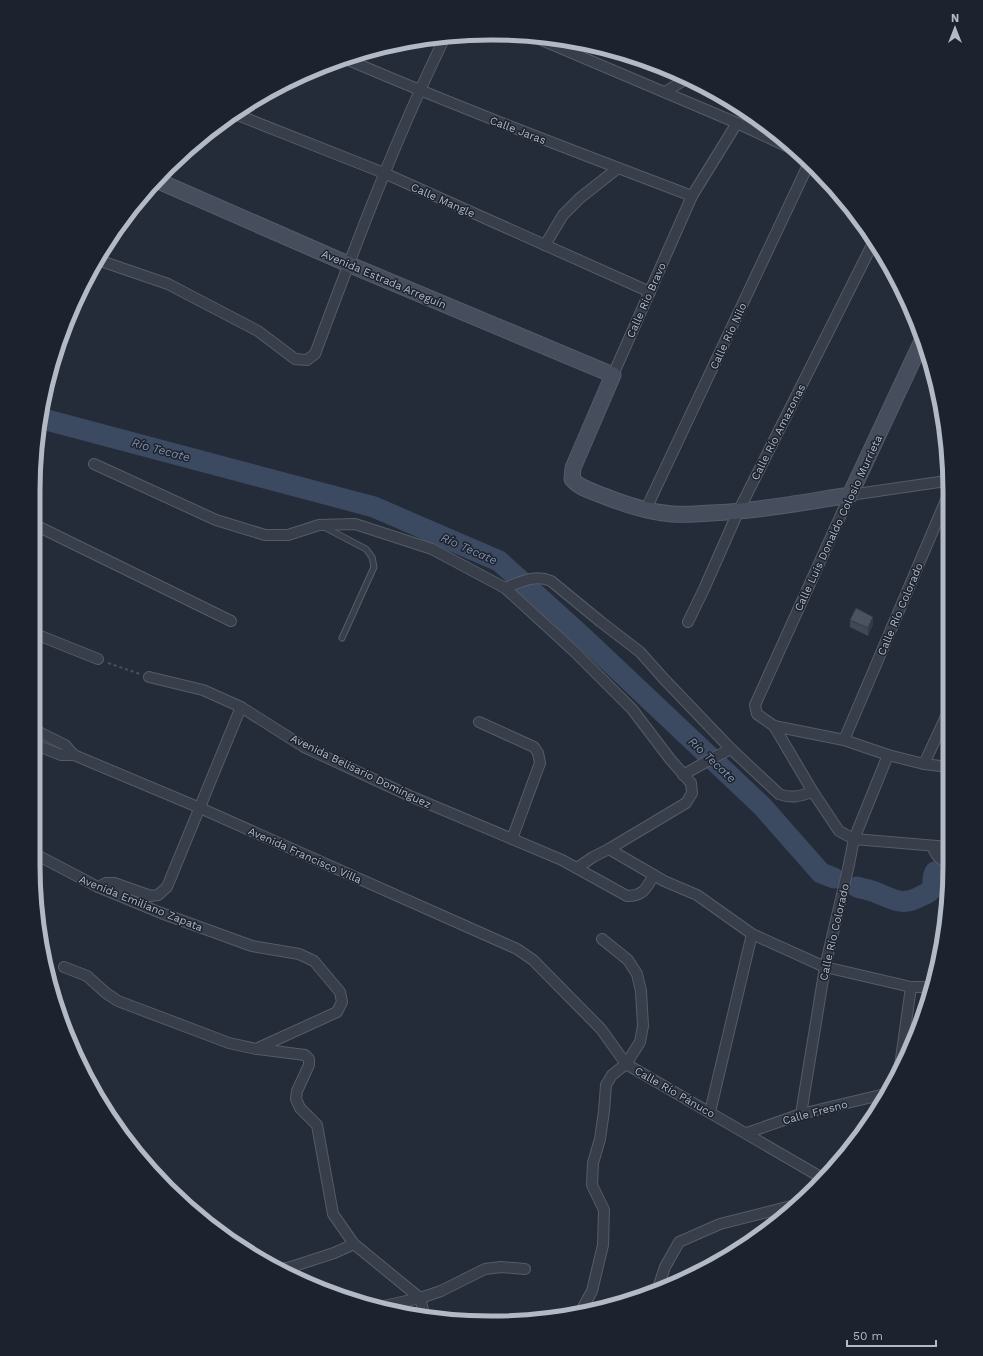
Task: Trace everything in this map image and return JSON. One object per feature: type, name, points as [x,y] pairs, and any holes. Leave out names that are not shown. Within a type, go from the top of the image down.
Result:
[{"type":"street","points":[[103,262],[168,284],[258,331],[295,359],[307,360],[315,354],[348,264],[384,174],[419,90],[442,43]]},
{"type":"street","points":[[552,44],[737,123],[766,133]]},
{"type":"street","name":"Calle Jaras","points":[[353,62],[520,131],[692,196]]},
{"type":"street","points":[[665,92],[681,82]]},
{"type":"street","name":"Calle Mangle","points":[[241,116],[384,174],[650,292]]},
{"type":"street","name":"Calle Río Bravo","points":[[646,509],[622,503],[575,483],[572,480],[573,468],[692,196],[737,123]]},
{"type":"street","points":[[546,245],[563,215],[580,198],[618,168]]},
{"type":"street","name":"Calle Río Nilo","points":[[646,509],[807,168]]},
{"type":"street","name":"Avenida Estrada Arreguín","points":[[162,183],[348,264],[614,375]]},
{"type":"street","name":"Calle Río Amazonas","points":[[688,622],[738,512],[871,247]]},
{"type":"street","name":"Calle Luis Donaldo Colosio Murrieta","points":[[774,726],[757,714],[755,705],[919,347]]},
{"type":"street","points":[[94,464],[216,520],[265,535],[288,535],[319,525],[355,524],[432,549],[505,588],[575,652],[632,709],[691,783],[692,793],[686,803],[593,857],[577,868]]},
{"type":"street","points":[[646,509],[671,514],[738,512],[943,481]]},
{"type":"street","name":"Calle Río Colorado","points":[[844,740],[943,507]]},
{"type":"street","points":[[40,527],[231,621]]},
{"type":"street","points":[[505,588],[532,578],[542,577],[551,581],[640,652],[731,749],[779,794],[786,797],[795,798],[813,792]]},
{"type":"street","points":[[40,636],[98,659]]},
{"type":"street","name":"Avenida Belisario Domínguez","points":[[149,678],[203,690],[241,707],[304,747],[410,796],[562,860],[627,896],[642,894],[654,875]]},
{"type":"street","points":[[98,887],[106,883],[114,883],[151,896],[158,895],[166,887],[241,707]]},
{"type":"street","points":[[479,722],[534,747],[538,753],[540,762],[512,839]]},
{"type":"street","points":[[924,764],[943,723]]},
{"type":"street","points":[[774,726],[844,740],[888,755],[924,764],[943,766]]},
{"type":"street","points":[[774,726],[813,792],[839,831],[854,839],[943,847]]},
{"type":"street","name":"Avenida Francisco Villa","points":[[40,732],[65,745],[74,755]]},
{"type":"street","name":"Avenida Francisco Villa","points":[[40,747],[61,755],[74,755],[200,808],[517,949],[533,960]]},
{"type":"street","points":[[684,775],[711,758],[731,749]]},
{"type":"street","name":"Calle Río Colorado","points":[[801,1114],[825,967],[854,839],[888,755]]},
{"type":"street","points":[[932,846],[935,854],[943,860]]},
{"type":"street","points":[[609,849],[654,875],[696,895],[752,934],[825,967],[911,988],[926,987]]},
{"type":"street","name":"Avenida Emiliano Zapata","points":[[40,857],[98,887],[161,913],[252,946],[299,954],[314,961],[340,992],[342,1002],[336,1012],[256,1049]]},
{"type":"street","points":[[710,1112],[752,934]]},
{"type":"street","points":[[584,1306],[592,1291],[603,1244],[604,1210],[592,1185],[594,1163],[603,1118],[606,1085],[612,1075],[626,1064],[640,1042],[643,1026],[641,991],[637,974],[628,960],[602,938]]},
{"type":"street","name":"Calle Río Pánuco","points":[[533,960],[601,1029],[626,1064],[819,1176]]},
{"type":"street","points":[[64,967],[87,976],[106,993],[118,1000],[229,1043],[256,1049],[305,1055],[309,1059],[309,1065],[297,1091],[296,1099],[300,1108],[317,1125],[333,1214],[354,1244],[420,1298],[423,1310]]},
{"type":"street","points":[[902,1051],[911,988]]},
{"type":"street","name":"Calle Fresno","points":[[747,1133],[801,1114],[880,1095]]},
{"type":"street","points":[[659,1284],[665,1267],[679,1242],[720,1224],[785,1208]]},
{"type":"street","points":[[291,1269],[354,1244]]},
{"type":"street","points":[[391,1304],[420,1298],[441,1291],[485,1269],[501,1266],[524,1269]]},
{"type":"lane","points":[[319,525],[366,549],[372,557],[374,567],[342,638]]},
{"type":"path","points":[[98,659],[149,678]]},
{"type":"building","points":[[856,608],[873,617],[868,628],[850,620]]},
{"type":"waterway","name":"Río Tecate","points":[[46,420],[374,507],[499,561],[583,637],[762,806],[821,873],[834,878]]},
{"type":"waterway","name":"Río Tecate","points":[[857,887],[873,891],[893,900],[910,901],[931,890],[935,872],[943,871]]}]
